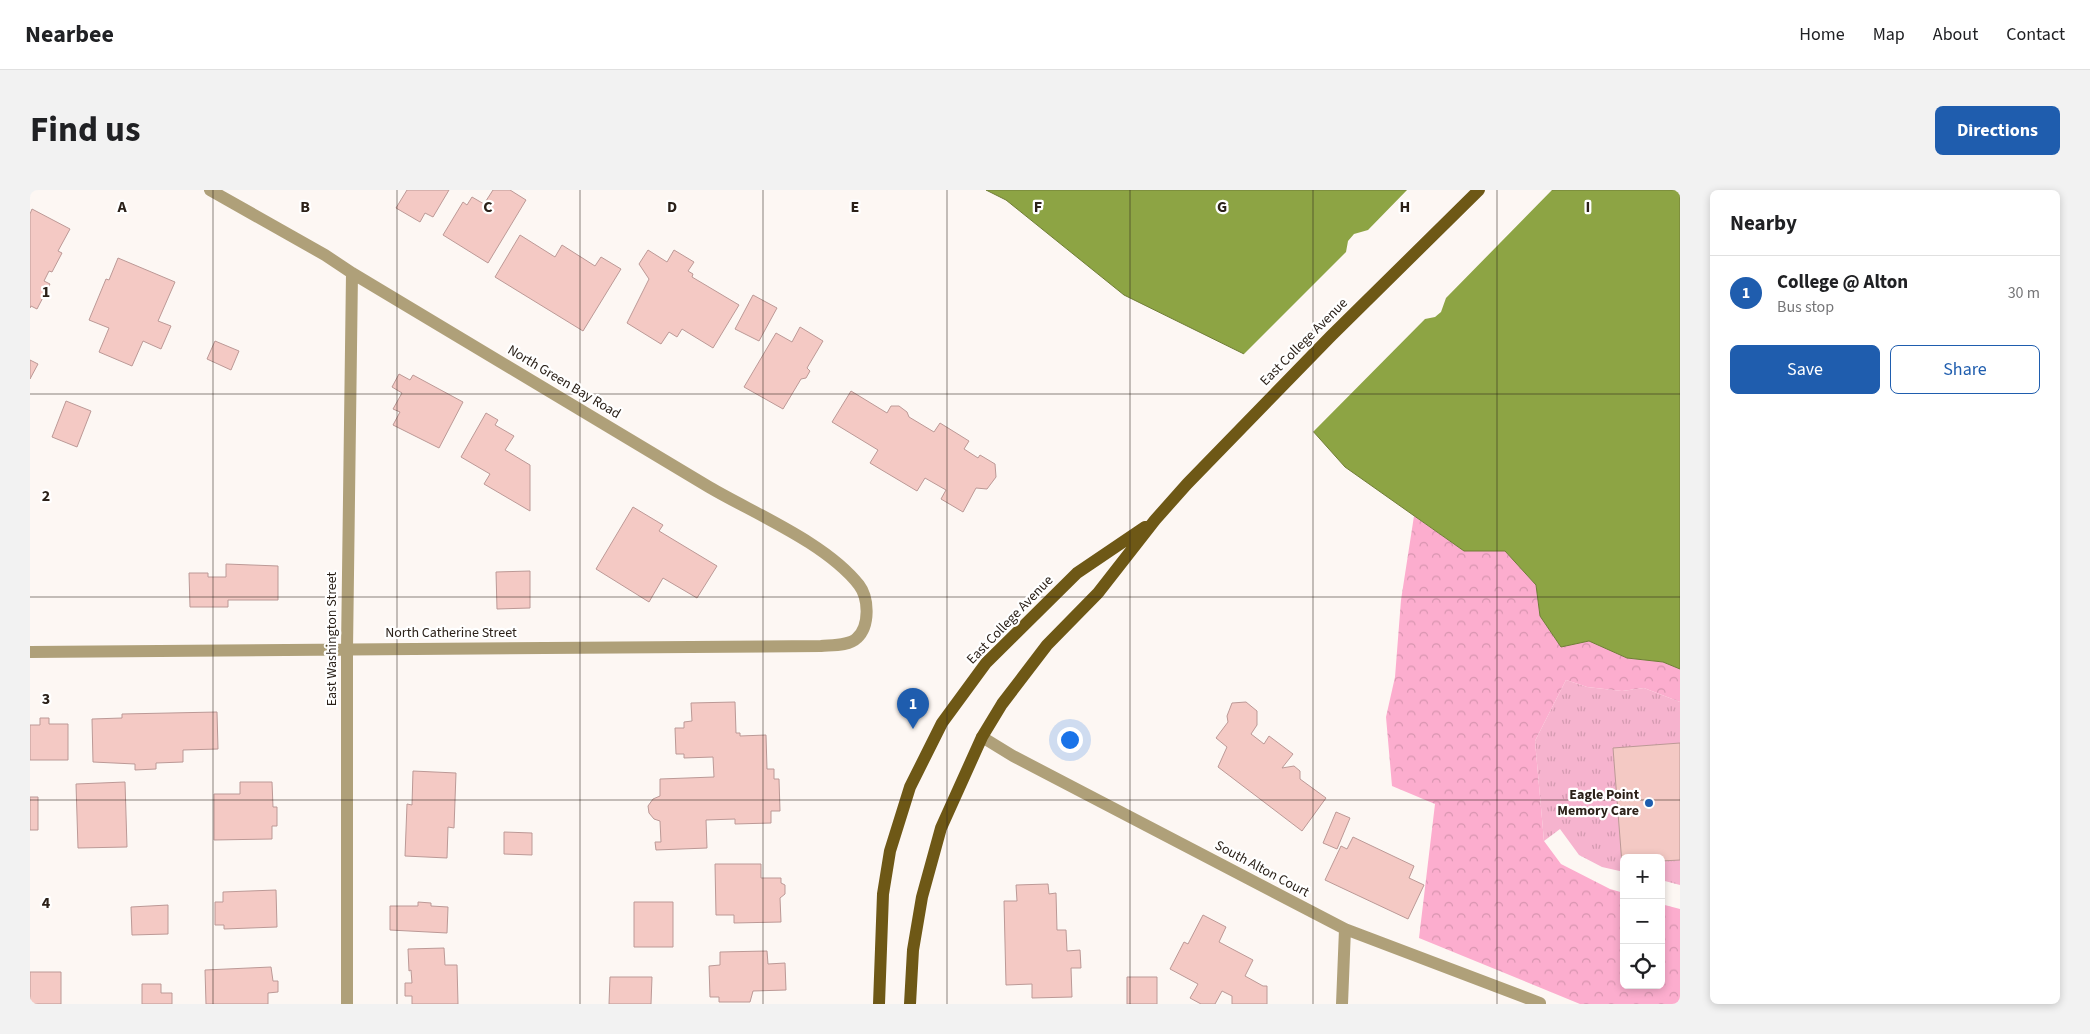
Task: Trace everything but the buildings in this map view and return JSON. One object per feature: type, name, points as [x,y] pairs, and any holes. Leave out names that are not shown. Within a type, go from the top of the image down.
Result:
[{"type":"main road","name":"East College Avenue","points":[[910,1004],[913,950],[922,897],[932,857],[952,800],[982,737],[1002,704],[1047,645],[1098,593],[1155,520],[1187,484],[1331,336],[1479,190]]},
{"type":"main road","name":"East College Avenue","points":[[879,1004],[881,912],[890,851],[910,787],[942,723],[986,663],[1077,574],[1155,520]]},
{"type":"street","name":"North Green Bay Road","points":[[210,190],[325,255],[352,274],[712,488],[817,548],[841,564],[861,586],[866,597],[864,626]]},
{"type":"street","name":"East Washington Street","points":[[348,1004],[346,649],[352,274]]},
{"type":"street","name":"North Catherine Street","points":[[30,652],[821,646],[851,642],[857,638],[864,626]]},
{"type":"street","name":"South Alton Court","points":[[982,737],[1013,756],[1345,929],[1540,1003]]},
{"type":"street","points":[[1342,1004],[1345,929]]},
{"type":"green space","points":[[1414,516],[1464,551],[1505,551],[1536,585],[1540,616],[1561,647],[1589,641],[1627,658],[1663,662],[1680,669],[1680,702],[1644,688],[1622,691],[1587,687],[1566,680],[1535,741],[1544,841],[1561,864],[1610,889],[1620,892],[1620,989],[1665,989],[1665,905],[1680,909],[1680,1004],[1580,1004],[1419,938],[1435,804],[1392,786],[1386,717],[1395,677],[1401,600]]},
{"type":"green space","points":[[1566,680],[1587,687],[1622,691],[1644,688],[1680,702],[1680,885],[1665,881],[1665,854],[1620,854],[1620,871],[1602,867],[1579,855],[1560,829],[1544,841],[1535,741]]},
{"type":"shaded area","points":[[986,190],[1680,190],[1680,669],[1663,662],[1627,658],[1589,641],[1561,647],[1540,616],[1536,585],[1505,551],[1464,551],[1345,467],[1244,354],[1124,295],[1006,200]]},
{"type":"pier","points":[[1407,190],[1552,190],[1446,298],[1441,312],[1435,317],[1425,319],[1312,433],[1242,356],[1346,252],[1348,241],[1354,234],[1368,230]]},
{"type":"place","name":"College @ Alton","points":[[913,729]]},
{"type":"place","name":"Eagle Point Memory Care","points":[[1649,803]]}]
